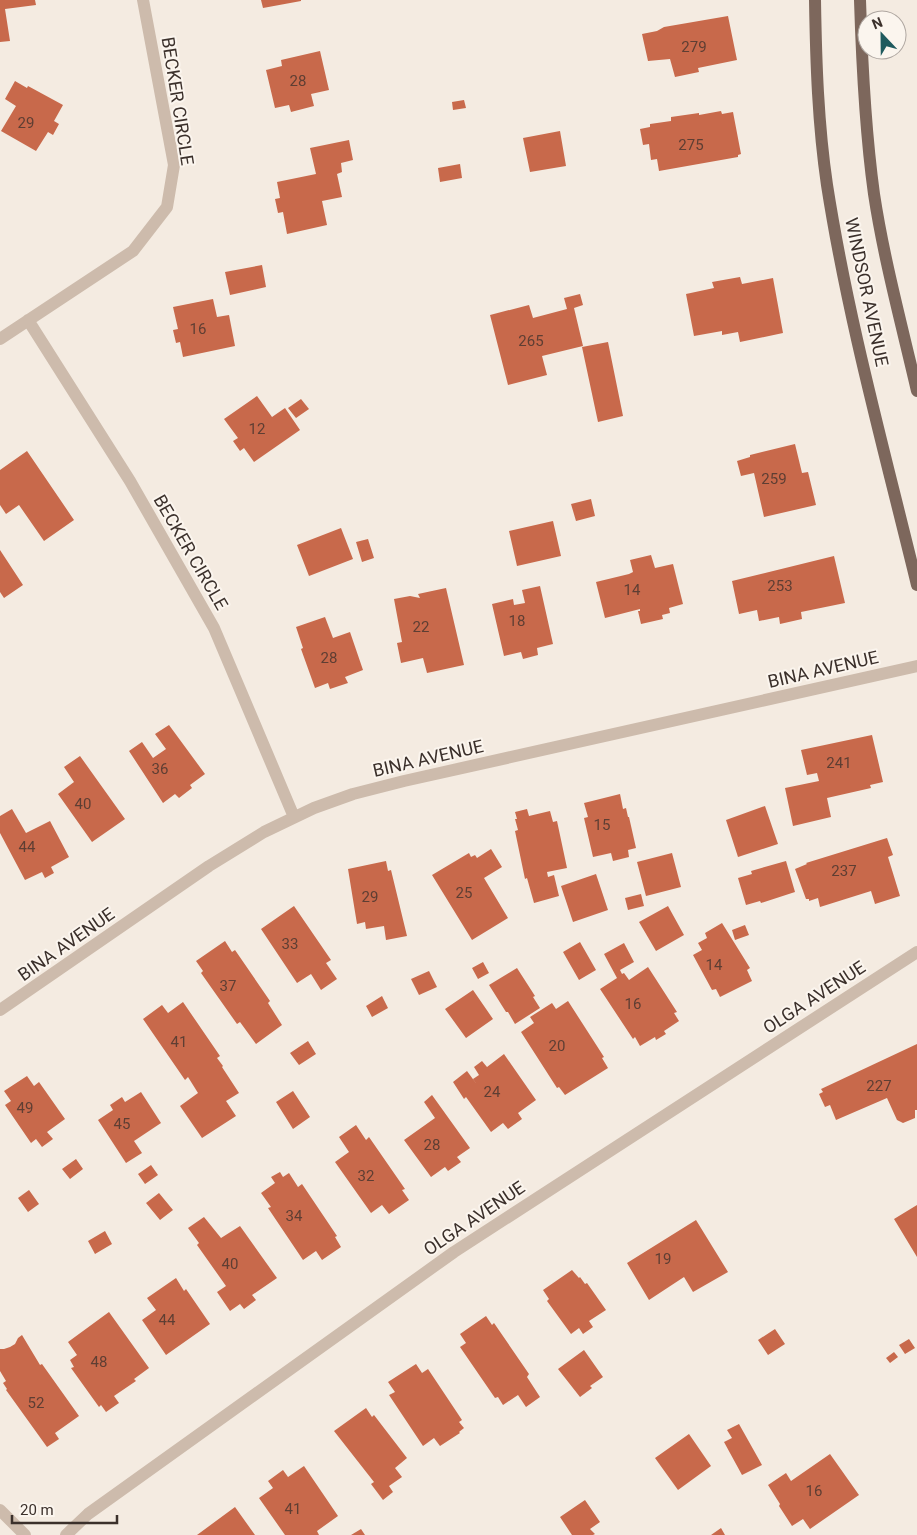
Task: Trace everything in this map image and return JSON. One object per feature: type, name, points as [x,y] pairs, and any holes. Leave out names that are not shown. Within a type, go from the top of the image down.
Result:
[{"type":"main road","name":"WINDSOR AVENUE","points":[[815,0],[820,121],[827,184],[839,253],[917,585]]},
{"type":"main road","name":"WINDSOR AVENUE","points":[[860,0],[862,87],[875,196],[917,391]]},
{"type":"street","name":"BECKER CIRCLE","points":[[0,339],[133,251],[167,208],[174,165],[143,0]]},
{"type":"street","name":"BECKER CIRCLE","points":[[28,320],[130,482],[214,628],[294,817]]},
{"type":"street","name":"BINA AVENUE","points":[[0,1010],[208,866],[264,832],[294,817],[353,794],[917,666]]},
{"type":"street","name":"OLGA AVENUE","points":[[66,1535],[88,1514],[454,1252],[917,952]]},
{"type":"street","points":[[0,1510],[25,1535]]},
{"type":"building","points":[[0,0],[35,0],[36,5],[5,9],[10,41],[0,42]]},
{"type":"building","points":[[261,0],[301,0],[301,1],[263,8]]},
{"type":"building","points":[[728,16],[737,60],[698,68],[699,72],[675,77],[670,59],[648,61],[642,34],[657,31],[664,27]]},
{"type":"building","points":[[320,51],[329,90],[311,94],[314,106],[291,112],[289,105],[275,108],[266,70],[282,66],[281,60]]},
{"type":"building","points":[[15,81],[63,105],[54,121],[59,124],[53,135],[48,132],[36,151],[1,131],[16,106],[5,99]]},
{"type":"building","points":[[464,100],[466,108],[453,110],[452,102]]},
{"type":"building","points":[[721,111],[722,114],[733,112],[741,154],[738,157],[659,171],[657,159],[651,160],[649,144],[643,145],[640,129],[650,127],[650,124],[671,121],[671,117]]},
{"type":"building","points":[[560,131],[566,166],[530,172],[523,138]]},
{"type":"building","points":[[349,140],[353,160],[341,163],[342,172],[337,174],[342,197],[322,201],[327,225],[287,234],[283,212],[278,213],[275,199],[280,198],[277,182],[316,174],[310,148]]},
{"type":"building","points":[[460,164],[462,178],[440,182],[438,168]]},
{"type":"building","points":[[262,265],[266,287],[230,295],[225,272]]},
{"type":"building","points":[[740,277],[742,284],[773,278],[783,333],[740,342],[738,332],[722,335],[722,331],[694,336],[686,294],[714,288],[712,282]]},
{"type":"building","points":[[580,294],[583,305],[574,308],[583,346],[542,356],[547,375],[508,385],[490,315],[529,305],[533,318],[567,309],[564,298]]},
{"type":"building","points":[[213,299],[217,317],[229,315],[235,346],[183,357],[180,342],[176,343],[173,330],[178,329],[173,307]]},
{"type":"building","points":[[608,342],[623,416],[598,422],[582,347]]},
{"type":"building","points":[[257,396],[272,417],[285,408],[300,430],[254,462],[244,448],[240,451],[233,441],[238,438],[224,419]]},
{"type":"building","points":[[301,399],[309,409],[296,418],[288,408]]},
{"type":"building","points":[[795,444],[802,473],[808,472],[816,505],[764,517],[754,473],[741,476],[737,461],[750,457],[750,455]]},
{"type":"building","points":[[27,451],[74,520],[44,541],[19,505],[6,514],[0,505],[0,470]]},
{"type":"building","points":[[591,499],[595,516],[576,521],[571,504]]},
{"type":"building","points":[[553,521],[561,556],[517,566],[509,531]]},
{"type":"building","points":[[341,528],[353,559],[309,576],[297,545]]},
{"type":"building","points":[[368,539],[374,558],[362,562],[356,542]]},
{"type":"building","points":[[0,550],[23,585],[4,598],[0,592]]},
{"type":"building","points":[[651,555],[655,568],[673,564],[683,604],[669,608],[670,613],[662,615],[663,619],[641,624],[638,611],[640,609],[605,618],[596,582],[629,574],[633,572],[630,560]]},
{"type":"building","points":[[834,556],[845,603],[801,612],[802,619],[780,624],[779,617],[759,621],[757,610],[739,614],[732,581]]},
{"type":"building","points":[[540,586],[553,644],[537,648],[538,655],[523,659],[521,652],[504,656],[492,604],[513,599],[514,605],[525,603],[522,590]]},
{"type":"building","points":[[446,588],[464,665],[427,673],[423,658],[401,663],[397,643],[402,642],[394,599],[410,596],[420,598],[418,594]]},
{"type":"building","points":[[325,617],[333,638],[350,632],[363,670],[345,677],[348,683],[330,689],[328,683],[315,688],[301,649],[303,648],[296,627]]},
{"type":"building","points":[[169,725],[205,774],[190,785],[192,788],[179,798],[175,794],[163,803],[129,751],[142,742],[153,758],[166,749],[155,734]]},
{"type":"building","points":[[872,735],[883,782],[870,785],[871,788],[827,798],[831,817],[793,826],[785,788],[819,781],[817,773],[807,775],[801,750]]},
{"type":"building","points":[[80,756],[125,819],[92,842],[58,794],[74,782],[64,767]]},
{"type":"building","points":[[620,794],[623,809],[626,808],[629,817],[636,848],[628,850],[629,857],[613,861],[611,853],[593,857],[584,818],[588,817],[584,803]]},
{"type":"building","points":[[765,806],[778,844],[738,857],[726,820]]},
{"type":"building","points":[[12,809],[26,833],[50,821],[69,857],[51,867],[54,873],[45,878],[42,872],[25,880],[0,833],[0,816]]},
{"type":"building","points":[[527,809],[529,816],[550,811],[553,822],[557,821],[567,868],[547,872],[548,877],[554,875],[559,896],[534,903],[527,878],[525,879],[515,831],[518,830],[515,812]]},
{"type":"building","points":[[887,838],[893,855],[888,857],[900,896],[875,904],[871,891],[820,907],[818,898],[809,901],[809,899],[806,899],[795,869],[806,863]]},
{"type":"building","points":[[491,849],[502,867],[484,878],[508,918],[472,940],[432,875],[469,853],[471,857],[475,855],[477,858]]},
{"type":"building","points":[[672,853],[681,887],[646,896],[637,862]]},
{"type":"building","points":[[386,861],[388,871],[391,870],[407,936],[386,940],[384,926],[366,929],[365,922],[357,924],[348,869]]},
{"type":"building","points":[[786,861],[795,892],[761,903],[760,901],[746,905],[738,878],[752,874],[751,871]]},
{"type":"building","points":[[596,874],[608,910],[573,922],[561,886]]},
{"type":"building","points":[[641,894],[644,906],[628,910],[625,898]]},
{"type":"building","points":[[294,906],[331,960],[326,963],[337,979],[321,990],[311,974],[297,983],[261,929]]},
{"type":"building","points":[[668,906],[684,935],[656,951],[639,922]]},
{"type":"building","points":[[722,923],[750,968],[747,970],[752,981],[720,997],[716,989],[712,990],[693,955],[702,950],[698,943],[707,938],[705,933]]},
{"type":"building","points":[[745,925],[749,935],[735,940],[732,930]]},
{"type":"building","points":[[225,941],[232,952],[235,950],[270,1001],[268,1003],[282,1025],[256,1044],[240,1022],[237,1024],[201,973],[203,971],[196,961]]},
{"type":"building","points":[[580,942],[596,970],[579,980],[563,952]]},
{"type":"building","points":[[624,943],[634,962],[620,970],[622,974],[624,973],[629,980],[648,967],[677,1012],[674,1013],[679,1021],[664,1031],[666,1034],[656,1040],[655,1037],[640,1046],[635,1037],[633,1039],[600,989],[617,978],[604,954]]},
{"type":"building","points":[[483,962],[489,973],[478,979],[472,968]]},
{"type":"building","points":[[517,968],[535,996],[533,997],[540,1008],[515,1024],[489,985]]},
{"type":"building","points":[[429,971],[437,987],[419,995],[411,979]]},
{"type":"building","points":[[473,990],[493,1019],[466,1038],[445,1009]]},
{"type":"building","points":[[382,996],[388,1008],[372,1017],[366,1006]]},
{"type":"building","points":[[568,1001],[604,1057],[602,1058],[608,1068],[565,1095],[559,1087],[557,1088],[521,1032],[534,1023],[530,1017],[552,1003],[556,1009]]},
{"type":"building","points":[[183,1002],[220,1056],[217,1058],[239,1093],[226,1101],[236,1116],[202,1138],[180,1106],[198,1093],[188,1077],[185,1080],[143,1019],[162,1005],[168,1013]]},
{"type":"building","points":[[308,1041],[316,1054],[299,1065],[290,1053]]},
{"type":"building","points":[[917,1044],[917,1110],[915,1110],[915,1118],[903,1123],[897,1120],[887,1098],[836,1120],[830,1105],[825,1107],[819,1094],[823,1092],[821,1089]]},
{"type":"building","points":[[504,1054],[536,1100],[518,1113],[522,1119],[508,1129],[503,1123],[491,1132],[466,1097],[464,1099],[453,1082],[467,1071],[478,1086],[473,1079],[479,1075],[474,1067],[482,1061],[487,1067]]},
{"type":"building","points":[[27,1076],[34,1086],[39,1082],[65,1119],[47,1132],[53,1139],[42,1147],[36,1139],[31,1143],[5,1105],[11,1101],[4,1091]]},
{"type":"building","points":[[293,1091],[310,1117],[293,1129],[276,1102]]},
{"type":"building","points":[[141,1092],[161,1123],[134,1141],[142,1153],[126,1163],[98,1120],[113,1110],[110,1105],[122,1097],[125,1102]]},
{"type":"building","points":[[432,1095],[470,1148],[457,1157],[461,1162],[448,1171],[445,1167],[431,1177],[404,1140],[435,1118],[424,1102]]},
{"type":"building","points":[[356,1125],[366,1140],[369,1137],[405,1189],[402,1190],[409,1200],[389,1214],[382,1205],[371,1213],[335,1162],[349,1152],[339,1137]]},
{"type":"building","points":[[76,1159],[83,1169],[70,1179],[62,1169]]},
{"type":"building","points":[[151,1165],[158,1175],[145,1184],[138,1174]]},
{"type":"building","points":[[280,1172],[283,1177],[289,1173],[298,1187],[302,1184],[337,1236],[335,1237],[341,1247],[322,1260],[316,1251],[303,1260],[268,1208],[271,1207],[261,1193],[275,1183],[271,1177]]},
{"type":"building","points":[[29,1190],[39,1204],[28,1212],[18,1198]]},
{"type":"building","points":[[159,1193],[173,1210],[160,1220],[146,1203]]},
{"type":"building","points":[[917,1205],[917,1257],[894,1219]]},
{"type":"building","points":[[204,1217],[221,1238],[240,1226],[277,1278],[252,1295],[256,1300],[244,1309],[240,1304],[230,1311],[217,1292],[226,1286],[197,1245],[199,1243],[188,1228]]},
{"type":"building","points":[[696,1220],[728,1272],[693,1292],[684,1277],[649,1300],[627,1263]]},
{"type":"building","points":[[105,1231],[112,1244],[95,1254],[88,1241]]},
{"type":"building","points":[[572,1270],[585,1284],[587,1283],[606,1310],[589,1321],[593,1327],[583,1334],[579,1328],[571,1334],[547,1301],[549,1299],[543,1290]]},
{"type":"building","points":[[176,1278],[184,1291],[186,1289],[210,1324],[166,1355],[142,1320],[156,1310],[147,1298]]},
{"type":"building","points":[[109,1312],[149,1368],[134,1379],[136,1381],[114,1396],[119,1403],[106,1412],[101,1405],[99,1407],[71,1368],[74,1367],[70,1360],[77,1355],[68,1342]]},
{"type":"building","points":[[486,1316],[492,1325],[494,1323],[529,1374],[527,1377],[540,1397],[526,1407],[518,1395],[503,1405],[498,1397],[495,1398],[460,1347],[466,1343],[460,1334]]},
{"type":"building","points":[[775,1329],[785,1344],[768,1355],[758,1340]]},
{"type":"building","points":[[22,1335],[40,1365],[42,1364],[79,1416],[55,1433],[59,1439],[47,1447],[6,1390],[3,1383],[6,1381],[0,1371],[0,1349],[15,1344]]},
{"type":"building","points":[[909,1339],[915,1348],[905,1354],[899,1345]]},
{"type":"building","points":[[584,1350],[603,1377],[590,1386],[592,1388],[580,1397],[558,1369]]},
{"type":"building","points":[[894,1352],[898,1357],[890,1363],[886,1358]]},
{"type":"building","points":[[416,1364],[422,1373],[428,1369],[462,1420],[459,1422],[464,1428],[460,1433],[440,1446],[434,1438],[423,1446],[389,1395],[395,1392],[388,1382]]},
{"type":"building","points":[[366,1408],[372,1417],[374,1415],[407,1458],[395,1468],[402,1477],[389,1486],[393,1492],[383,1500],[371,1484],[374,1482],[334,1431]]},
{"type":"building","points":[[739,1424],[762,1465],[742,1475],[724,1442],[732,1438],[727,1430]]},
{"type":"building","points":[[689,1434],[711,1466],[678,1490],[655,1458]]},
{"type":"building","points":[[830,1454],[859,1495],[810,1529],[803,1519],[792,1526],[768,1485],[786,1473],[791,1481]]},
{"type":"building","points":[[304,1466],[338,1516],[317,1531],[319,1535],[285,1535],[259,1498],[273,1488],[268,1481],[283,1470],[288,1477]]},
{"type":"building","points":[[585,1500],[600,1522],[590,1529],[595,1534],[593,1535],[572,1535],[560,1517]]},
{"type":"building","points":[[235,1507],[255,1535],[197,1535]]},
{"type":"building","points":[[721,1528],[725,1535],[711,1535]]},
{"type":"building","points":[[361,1529],[365,1535],[351,1535]]}]
